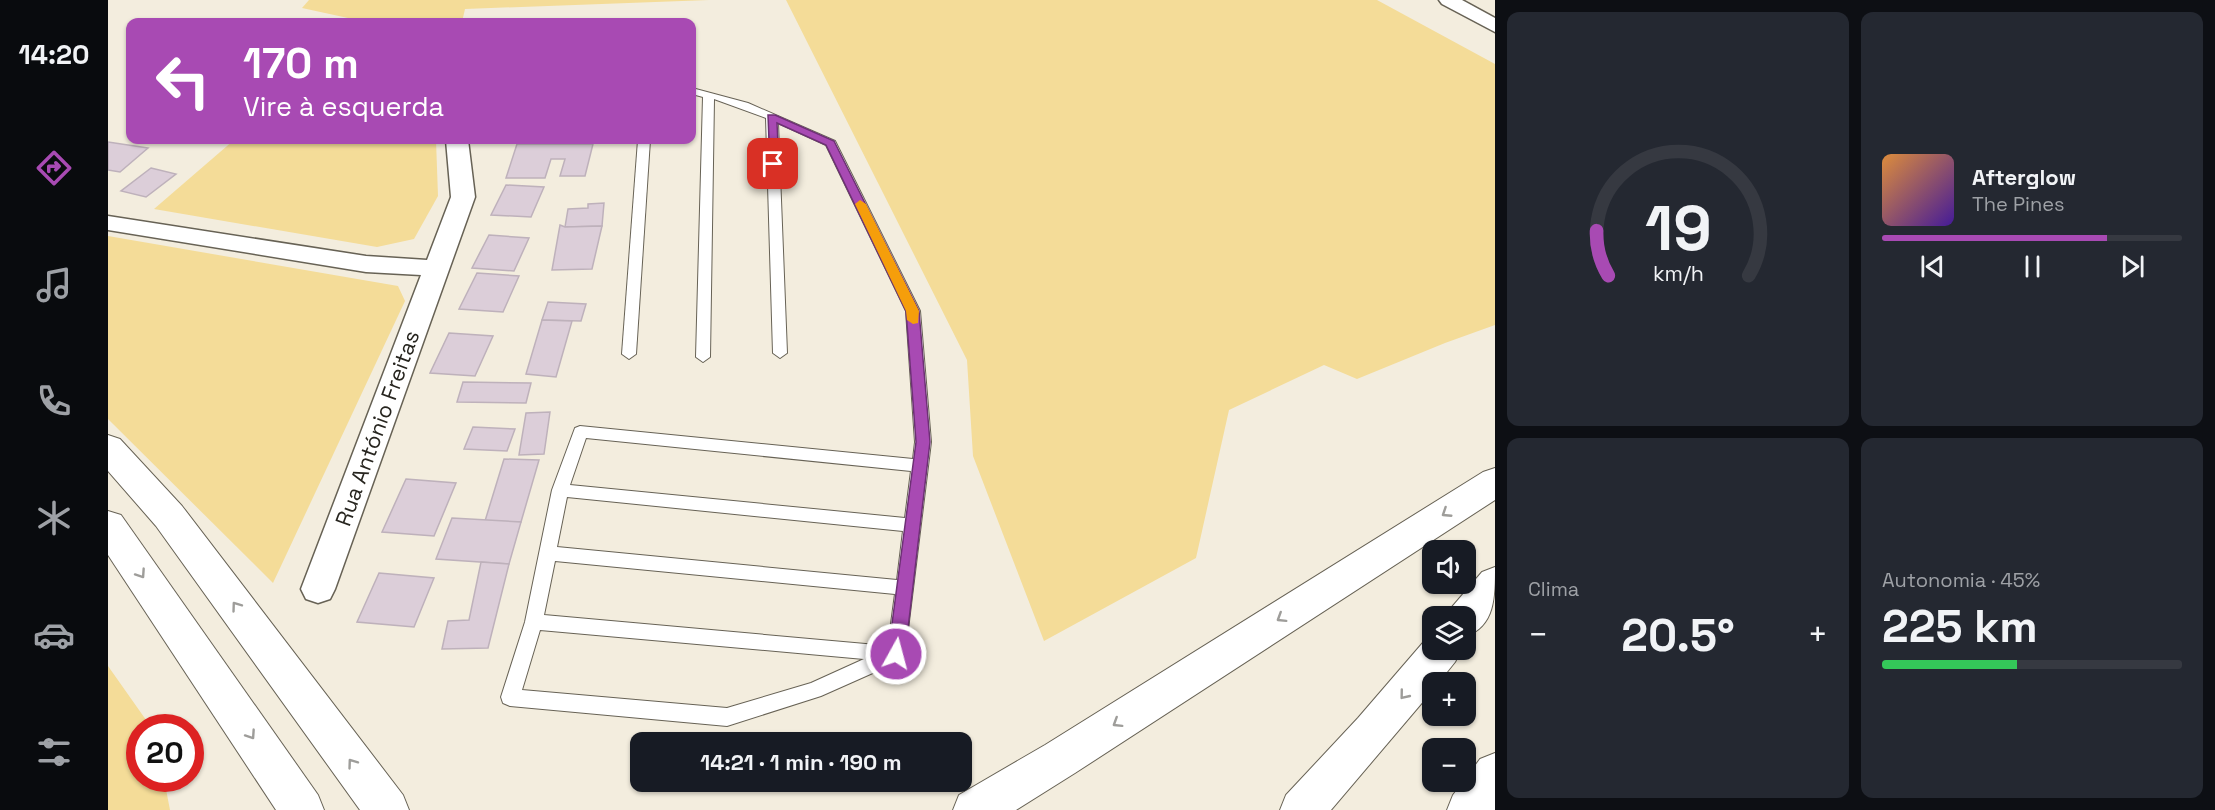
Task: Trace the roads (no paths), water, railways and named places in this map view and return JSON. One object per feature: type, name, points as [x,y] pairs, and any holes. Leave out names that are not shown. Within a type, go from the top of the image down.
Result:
[{"type":"main road","points":[[108,448],[169,516],[387,810]]},
{"type":"main road","points":[[975,810],[1080,747],[1495,482]]},
{"type":"main road","points":[[108,525],[302,810]]},
{"type":"main road","points":[[1476,607],[1495,583]]},
{"type":"main road","points":[[1302,810],[1373,732],[1433,660]]},
{"type":"main road","points":[[1469,810],[1495,774]]},
{"type":"street","points":[[1448,0],[1495,26]]},
{"type":"street","name":"Rua António Freitas","points":[[318,589],[463,196],[457,144]]},
{"type":"street","points":[[108,223],[366,264],[436,268]]},
{"type":"lane","points":[[696,92],[709,94],[772,117],[831,143],[913,311],[923,442],[896,654]]},
{"type":"lane","points":[[703,357],[709,94]]},
{"type":"lane","points":[[772,117],[780,353]]},
{"type":"lane","points":[[629,354],[644,144]]},
{"type":"lane","points":[[896,654],[814,690],[727,717],[510,697],[534,622],[560,490],[580,432],[919,466]]},
{"type":"lane","points":[[560,490],[912,525]]},
{"type":"lane","points":[[547,553],[904,588]]},
{"type":"lane","points":[[534,622],[896,654]]}]
